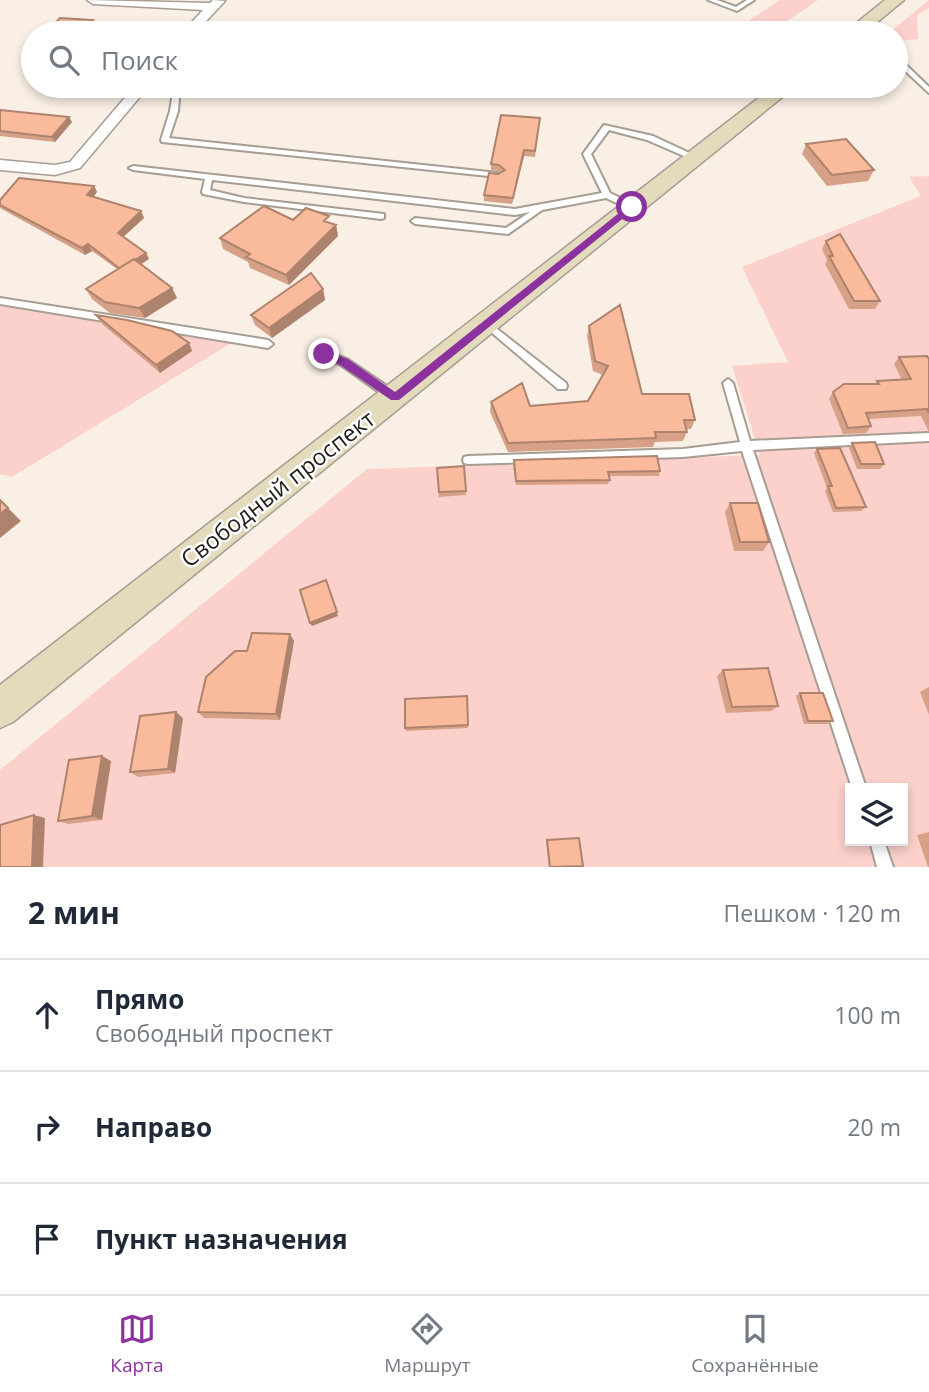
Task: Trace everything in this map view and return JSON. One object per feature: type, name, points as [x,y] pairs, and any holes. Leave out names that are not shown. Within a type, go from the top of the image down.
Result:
[{"type":"main road","points":[[868,21],[895,0]]},
{"type":"main road","name":"Свободный проспект","points":[[0,709],[487,324],[620,201],[694,157],[770,98]]},
{"type":"street","points":[[93,0],[216,3]]},
{"type":"street","points":[[199,21],[216,3]]},
{"type":"street","points":[[0,165],[55,170],[75,165],[132,98]]},
{"type":"lane","points":[[711,0],[737,9],[751,0]]},
{"type":"lane","points":[[908,70],[929,91]]},
{"type":"lane","points":[[176,98],[164,140],[498,175]]},
{"type":"lane","points":[[620,201],[587,154],[607,127],[650,138],[694,157]]},
{"type":"lane","points":[[133,168],[515,212],[620,201]]},
{"type":"lane","points":[[209,177],[206,192],[244,200],[381,216]]},
{"type":"lane","points":[[415,221],[508,231],[540,208]]},
{"type":"lane","points":[[3,302],[268,344]]},
{"type":"lane","points":[[487,324],[562,386]]},
{"type":"lane","points":[[324,354],[344,362],[395,397]]},
{"type":"lane","points":[[727,383],[857,783]]},
{"type":"lane","points":[[468,460],[683,453],[746,446],[929,438]]},
{"type":"lane","points":[[879,846],[885,867]]},
{"type":"shaded area","points":[[780,0],[818,0],[787,21],[748,21]]},
{"type":"shaded area","points":[[929,0],[929,8],[917,15],[918,39],[908,40],[908,21],[904,21]]},
{"type":"shaded area","points":[[929,176],[929,867],[0,867],[0,770],[367,469],[760,455],[732,366],[788,362],[742,267],[921,196],[909,177]]},
{"type":"shaded area","points":[[0,305],[231,343],[12,477],[0,474]]},
{"type":"building","points":[[60,18],[93,20],[92,21],[57,21]]},
{"type":"building","points":[[0,110],[69,117],[52,137],[0,131]]},
{"type":"building","points":[[501,115],[540,118],[535,151],[524,150],[513,198],[484,195],[489,173],[498,174],[505,170],[499,165],[491,164]]},
{"type":"building","points":[[846,139],[874,170],[832,175],[806,144]]},
{"type":"building","points":[[19,178],[94,186],[87,195],[141,211],[118,233],[146,253],[119,268],[88,244],[82,248],[0,205],[0,200]]},
{"type":"building","points":[[264,206],[293,220],[306,208],[329,216],[324,221],[336,225],[286,275],[246,257],[250,254],[220,238]]},
{"type":"building","points":[[840,234],[880,301],[854,301],[829,256],[833,256],[826,241]]},
{"type":"building","points":[[134,259],[172,288],[139,308],[105,302],[86,289]]},
{"type":"building","points":[[311,273],[323,289],[269,328],[251,315]]},
{"type":"building","points":[[620,305],[642,394],[689,394],[695,420],[684,420],[687,432],[655,432],[656,438],[508,443],[491,402],[522,383],[530,406],[588,401],[608,366],[595,361],[589,326]]},
{"type":"building","points":[[96,315],[172,331],[189,343],[156,365]]},
{"type":"building","points":[[927,356],[929,413],[927,409],[866,413],[871,426],[848,428],[833,392],[844,384],[879,384],[877,381],[911,379],[899,357]]},
{"type":"building","points":[[875,442],[884,464],[861,464],[852,443]]},
{"type":"building","points":[[840,448],[866,507],[836,508],[828,486],[832,486],[817,449]]},
{"type":"building","points":[[657,456],[660,471],[608,472],[610,480],[516,481],[514,460]]},
{"type":"building","points":[[464,466],[466,491],[439,492],[437,468]]},
{"type":"building","points":[[0,500],[8,508],[0,514]]},
{"type":"building","points":[[730,503],[758,503],[769,542],[740,542]]},
{"type":"building","points":[[326,580],[337,612],[310,623],[300,590]]},
{"type":"building","points":[[252,633],[290,634],[276,714],[198,712],[206,677],[235,651],[247,651]]},
{"type":"building","points":[[768,668],[778,706],[732,707],[723,670]]},
{"type":"building","points":[[800,693],[823,693],[833,721],[808,721]]},
{"type":"building","points":[[467,696],[468,725],[405,728],[405,699]]},
{"type":"building","points":[[176,712],[168,769],[130,772],[140,716]]},
{"type":"building","points":[[102,756],[92,816],[58,821],[69,760]]},
{"type":"building","points":[[34,815],[32,867],[0,867],[0,825]]},
{"type":"building","points":[[579,838],[583,866],[550,867],[547,840]]},
{"type":"route","points":[[324,354],[344,362],[395,397],[632,207]]}]
